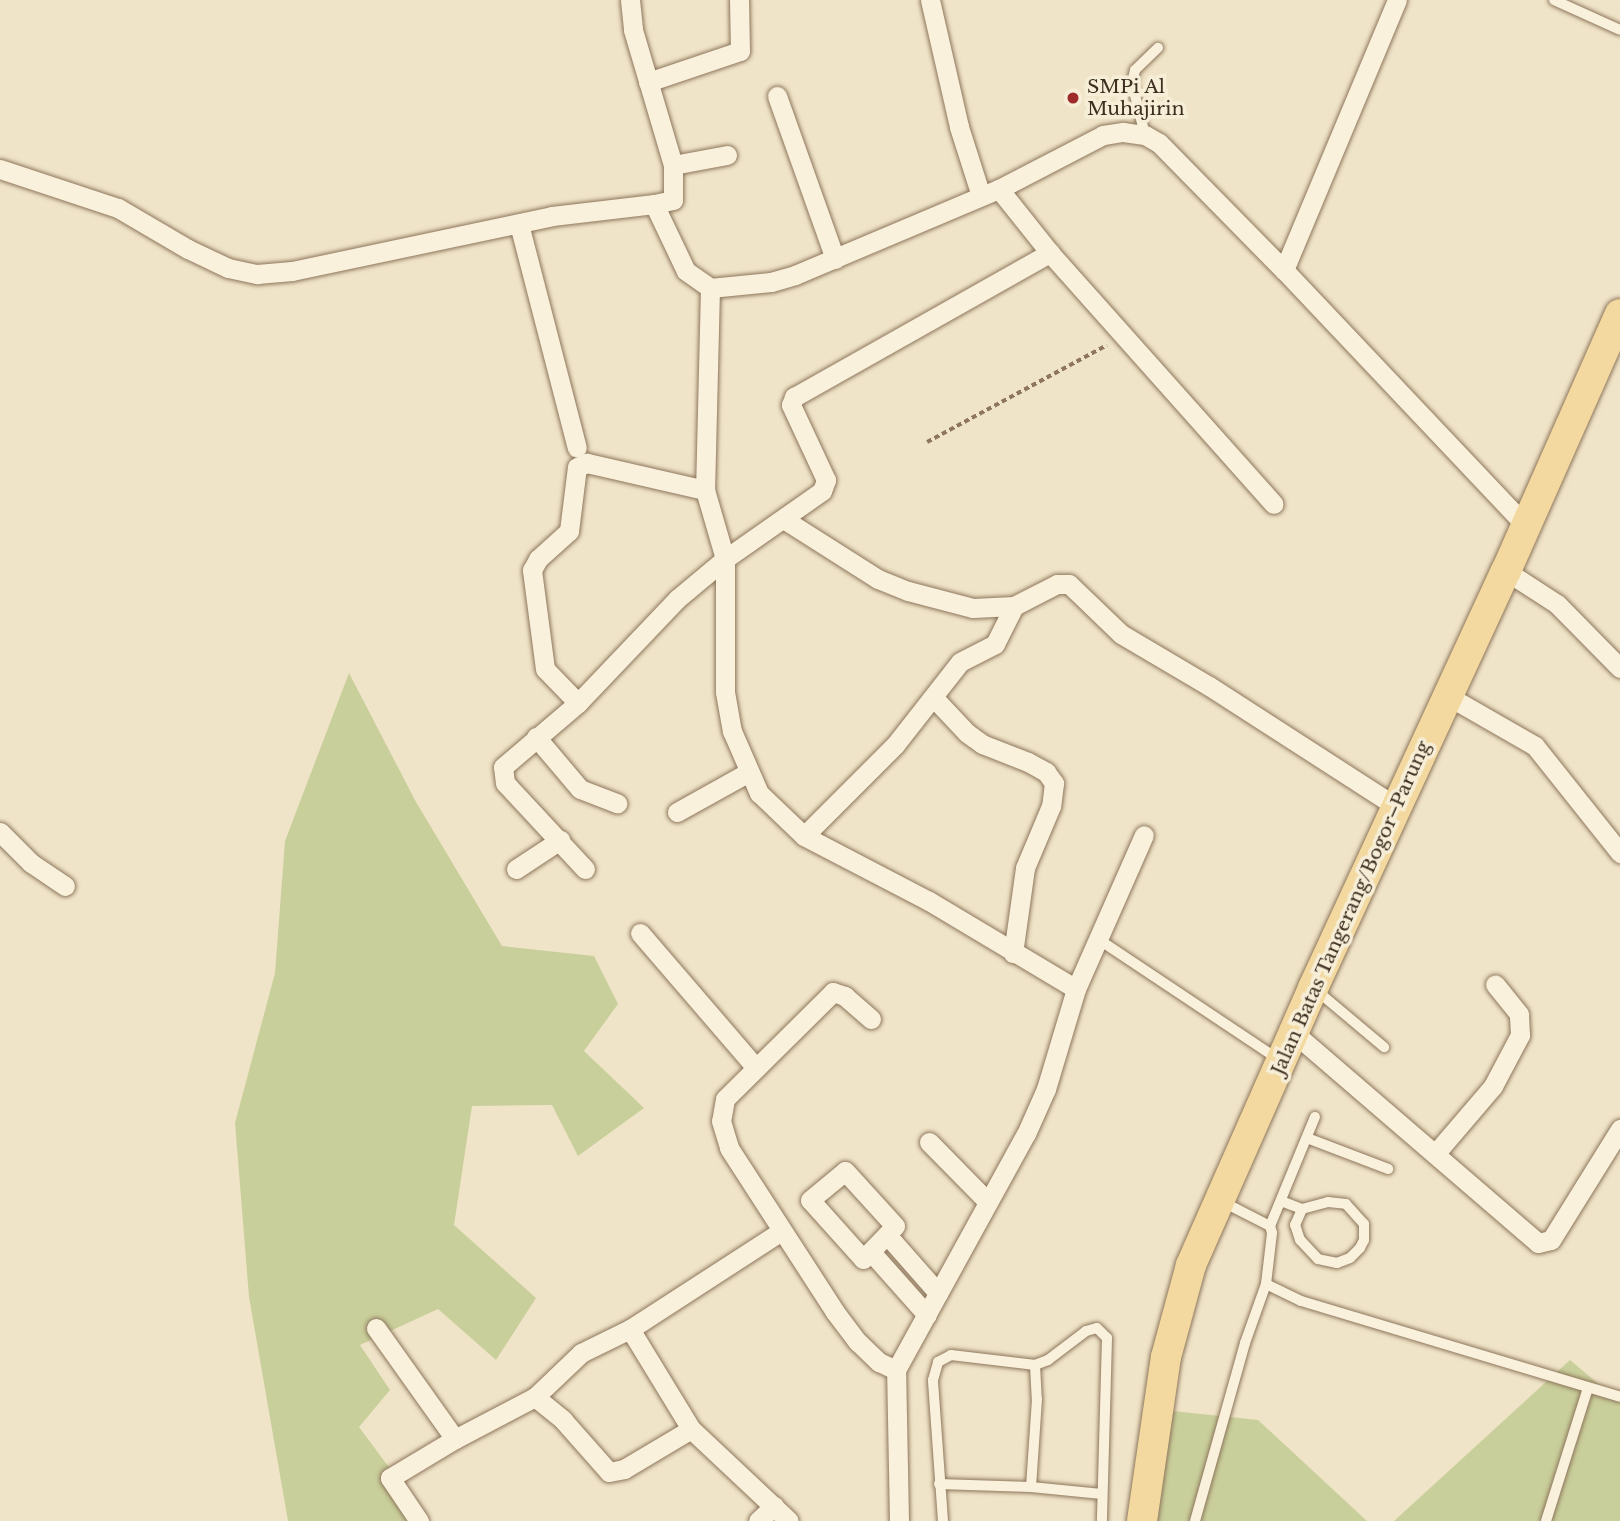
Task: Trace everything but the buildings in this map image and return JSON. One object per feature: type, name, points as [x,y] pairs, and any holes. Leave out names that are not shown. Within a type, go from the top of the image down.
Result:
[{"type":"main road","name":"Jalan Batas Tangerang/Bogor–Parung","points":[[1142,1521],[1166,1357],[1191,1265],[1395,806],[1614,344],[1620,314]]},
{"type":"street","points":[[0,169],[118,208],[188,249],[228,268],[257,274],[292,271],[601,208],[673,200],[673,164],[633,30],[630,0]]},
{"type":"street","points":[[648,82],[741,50],[739,0]]},
{"type":"street","points":[[930,0],[959,127],[990,192],[1050,253],[1274,504]]},
{"type":"street","points":[[1284,270],[1397,0]]},
{"type":"street","points":[[777,96],[835,259]]},
{"type":"street","points":[[654,204],[687,271],[709,288],[771,282],[835,259],[990,192],[1103,135],[1123,132],[1145,135],[1159,143],[1284,270],[1526,526]]},
{"type":"street","points":[[673,164],[727,155]]},
{"type":"street","points":[[519,224],[577,448]]},
{"type":"street","points":[[585,869],[505,783],[503,767],[578,703],[677,599],[725,559],[785,520],[826,485],[791,405],[794,397],[1050,253]]},
{"type":"street","points":[[709,288],[705,490],[725,559],[725,692],[732,731],[759,793],[804,836],[929,901],[1076,989]]},
{"type":"street","points":[[578,703],[545,669],[532,570],[538,559],[569,531],[577,467],[587,463],[705,490]]},
{"type":"street","points":[[785,520],[878,579],[908,591],[973,608],[1014,606],[1057,584],[1069,584],[1121,634],[1209,686],[1395,806]]},
{"type":"street","points":[[1506,570],[1557,604],[1620,668]]},
{"type":"street","points":[[804,836],[895,745],[960,662],[995,644],[1014,606]]},
{"type":"street","points":[[1448,696],[1535,746],[1620,853]]},
{"type":"street","points":[[934,698],[967,733],[982,744],[1037,767],[1054,783],[1051,806],[1026,868],[1013,953]]},
{"type":"street","points":[[536,737],[580,789],[617,803]]},
{"type":"street","points":[[677,812],[749,772]]},
{"type":"street","points":[[0,832],[31,863],[65,886]]},
{"type":"street","points":[[899,1521],[896,1370],[1026,1134],[1046,1089],[1076,989],[1144,835]]},
{"type":"street","points":[[516,869],[559,839]]},
{"type":"street","points":[[640,933],[757,1068]]},
{"type":"street","points":[[1435,1154],[1493,1086],[1520,1035],[1519,1014],[1495,984]]},
{"type":"street","points":[[871,1019],[836,991],[724,1099],[722,1129],[729,1148],[780,1232],[858,1342],[879,1362],[896,1370]]},
{"type":"street","points":[[1294,1033],[1533,1241],[1542,1244],[1550,1240],[1620,1129]]},
{"type":"street","points":[[929,1142],[987,1201]]},
{"type":"street","points":[[845,1171],[894,1225],[888,1236],[871,1252],[863,1259],[811,1203],[811,1198],[845,1171]]},
{"type":"street","points":[[419,1521],[390,1478],[535,1396],[581,1353],[630,1329],[780,1232]]},
{"type":"street","points":[[888,1236],[938,1293]]},
{"type":"street","points":[[871,1252],[926,1315]]},
{"type":"street","points":[[376,1328],[455,1439]]},
{"type":"street","points":[[630,1329],[691,1429],[789,1521]]},
{"type":"street","points":[[535,1396],[563,1420],[609,1472],[625,1469],[691,1429]]},
{"type":"street","points":[[758,1521],[774,1506]]},
{"type":"lane","points":[[1554,0],[1620,30]]},
{"type":"lane","points":[[1145,135],[1132,83],[1135,70],[1158,48]]},
{"type":"lane","points":[[1098,939],[1282,1062]]},
{"type":"lane","points":[[1313,988],[1384,1047]]},
{"type":"lane","points":[[1196,1521],[1245,1343],[1266,1284],[1272,1234],[1270,1226],[1315,1117]]},
{"type":"lane","points":[[1307,1138],[1388,1168]]},
{"type":"lane","points":[[1219,1201],[1270,1226]]},
{"type":"lane","points":[[1282,1201],[1302,1209],[1328,1202],[1346,1204],[1364,1224],[1364,1240],[1360,1248],[1350,1258],[1337,1263],[1318,1259],[1300,1240],[1295,1225],[1302,1209]]},
{"type":"lane","points":[[1266,1284],[1324,1311],[1620,1397]]},
{"type":"lane","points":[[943,1521],[933,1380],[939,1362],[951,1355],[1035,1365],[1048,1360],[1086,1331],[1097,1328],[1107,1338],[1101,1521]]},
{"type":"lane","points":[[1031,1487],[1037,1399],[1035,1365]]},
{"type":"lane","points":[[1546,1521],[1588,1388]]},
{"type":"lane","points":[[939,1484],[1031,1487],[1102,1494]]},
{"type":"path","points":[[927,442],[1124,336]]},
{"type":"green space","points":[[349,673],[416,802],[502,946],[594,956],[618,1004],[584,1051],[644,1108],[578,1156],[552,1105],[472,1106],[454,1225],[536,1298],[496,1360],[438,1309],[360,1345],[390,1390],[359,1427],[426,1517],[421,1521],[288,1521],[249,1297],[235,1123],[275,973],[285,841]]},
{"type":"green space","points":[[1570,1360],[1620,1402],[1620,1521],[1394,1521]]},
{"type":"green space","points":[[1154,1409],[1258,1420],[1367,1521],[1139,1521]]},
{"type":"place","name":"SMPi Al Muhajirin","points":[[1073,98]]}]
